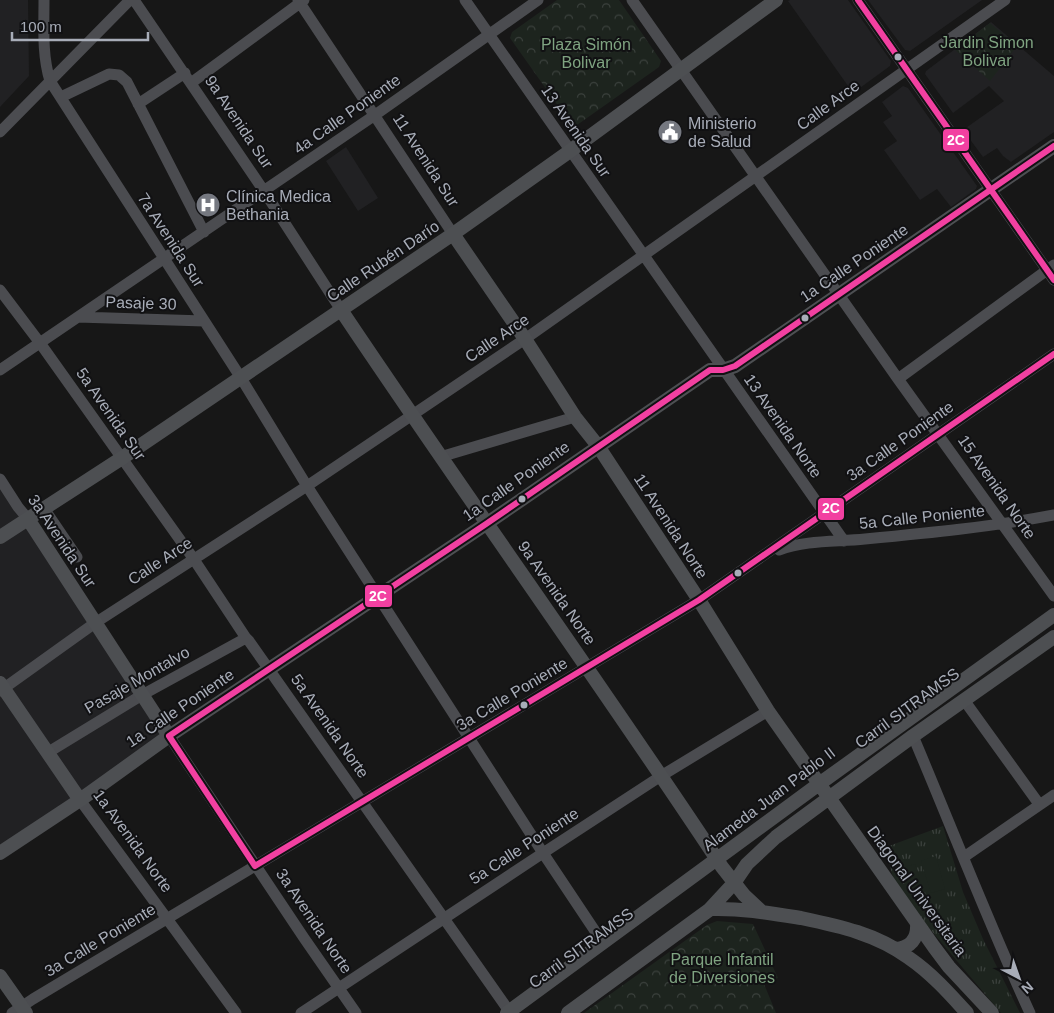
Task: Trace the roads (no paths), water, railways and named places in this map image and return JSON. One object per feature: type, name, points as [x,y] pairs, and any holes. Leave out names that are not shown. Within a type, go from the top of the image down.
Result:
[{"type":"main road","name":"Calle Rubén Darío","points":[[0,537],[45,510],[453,234],[776,0]]},
{"type":"main road","name":"1a Calle Poniente","points":[[0,853],[80,800],[169,736],[486,524],[710,370],[723,370],[735,366],[1054,146]]},
{"type":"main road","name":"11 Avenida Sur","points":[[453,234],[525,339]]},
{"type":"main road","name":"9a Avenida Sur","points":[[341,310],[412,416]]},
{"type":"main road","name":"11 Avenida Norte","points":[[525,339],[575,417],[598,446],[699,600],[768,711],[824,790]]},
{"type":"main road","name":"9a Avenida Norte","points":[[412,416],[588,667],[726,872],[752,904],[761,911]]},
{"type":"main road","name":"3a Avenida Sur","points":[[28,519],[95,623]]},
{"type":"main road","name":"Alameda Juan Pablo II","points":[[568,1013],[710,909],[726,872],[824,790],[1054,615]]},
{"type":"main road","name":"3a Avenida Norte","points":[[95,623],[169,736]]},
{"type":"main road","name":"Carril SITRAMSS","points":[[512,1012],[726,872],[758,840],[824,790],[1054,625]]},
{"type":"main road","name":"Alameda Juan Pablo II","points":[[512,1012],[603,943],[761,850],[824,790],[913,736],[1054,637]]},
{"type":"main road","name":"1a Avenida Norte","points":[[1,687],[80,800]]},
{"type":"main road","name":"Diagonal Universitaria","points":[[824,790],[949,967],[992,1013]]},
{"type":"main road","name":"Carril SITRAMSS","points":[[556,1013],[692,915],[710,899],[726,872]]},
{"type":"main road","points":[[710,909],[761,911],[851,929],[896,949],[909,958],[936,980],[967,1013]]},
{"type":"main road","points":[[896,949],[913,942],[916,936],[917,924]]},
{"type":"main road","points":[[936,980],[932,969],[934,966],[938,964],[949,967]]},
{"type":"main road","points":[[0,976],[20,1011]]},
{"type":"street","name":"7a Avenida Sur","points":[[44,0],[44,48],[46,70],[50,82],[241,378],[307,486],[603,943]]},
{"type":"street","points":[[0,132],[132,0]]},
{"type":"street","name":"9a Avenida Sur","points":[[132,0],[188,78],[341,310]]},
{"type":"street","name":"13 Avenida Sur","points":[[465,0],[644,256]]},
{"type":"street","name":"4a Calle Poniente","points":[[0,370],[375,115],[538,0]]},
{"type":"street","name":"15 Avenida Norte","points":[[632,0],[898,379],[1054,596]]},
{"type":"street","points":[[858,0],[991,191],[1052,272],[898,379]]},
{"type":"street","name":"Calle Arce","points":[[1,687],[193,558],[307,486],[525,339],[1005,0]]},
{"type":"street","points":[[138,104],[188,78],[301,1]]},
{"type":"street","name":"11 Avenida Sur","points":[[301,1],[453,234]]},
{"type":"street","points":[[61,97],[109,74],[119,75],[127,82],[204,232]]},
{"type":"street","name":"13 Avenida Norte","points":[[644,256],[844,541]]},
{"type":"street","name":"5a Avenida Sur","points":[[0,290],[193,558]]},
{"type":"street","name":"Pasaje 30","points":[[78,317],[204,321]]},
{"type":"street","name":"3a Calle Poniente","points":[[20,1011],[255,866],[699,600],[1054,354]]},
{"type":"street","points":[[440,458],[575,417]]},
{"type":"street","name":"3a Avenida Sur","points":[[0,479],[28,519]]},
{"type":"street","points":[[45,510],[77,557]]},
{"type":"street","name":"5a Calle Poniente","points":[[765,555],[803,543],[844,541],[1004,525],[1054,516]]},
{"type":"street","name":"5a Avenida Norte","points":[[193,558],[246,638],[364,802],[444,919],[512,1012]]},
{"type":"street","name":"Pasaje Montalvo","points":[[46,753],[142,695],[246,638]]},
{"type":"street","points":[[964,700],[1039,804]]},
{"type":"street","name":"5a Calle Poniente","points":[[301,1013],[662,776],[768,711]]},
{"type":"street","name":"3a Avenida Norte","points":[[169,736],[356,1013]]},
{"type":"street","points":[[913,736],[992,928],[1030,1013]]},
{"type":"street","points":[[964,857],[1054,794]]},
{"type":"street","name":"1a Avenida Norte","points":[[80,800],[236,1013]]},
{"type":"place","name":"Ministerio de Salud","points":[[670,132]]},
{"type":"place","name":"Clínica Medica Bethania","points":[[208,205]]},
{"type":"park label","name":"Jardin Simon Bolivar","points":[[987,51]]},
{"type":"park label","name":"Plaza Simón Bolivar","points":[[586,53]]},
{"type":"park label","name":"Parque Infantil de Diversiones","points":[[722,968]]}]
